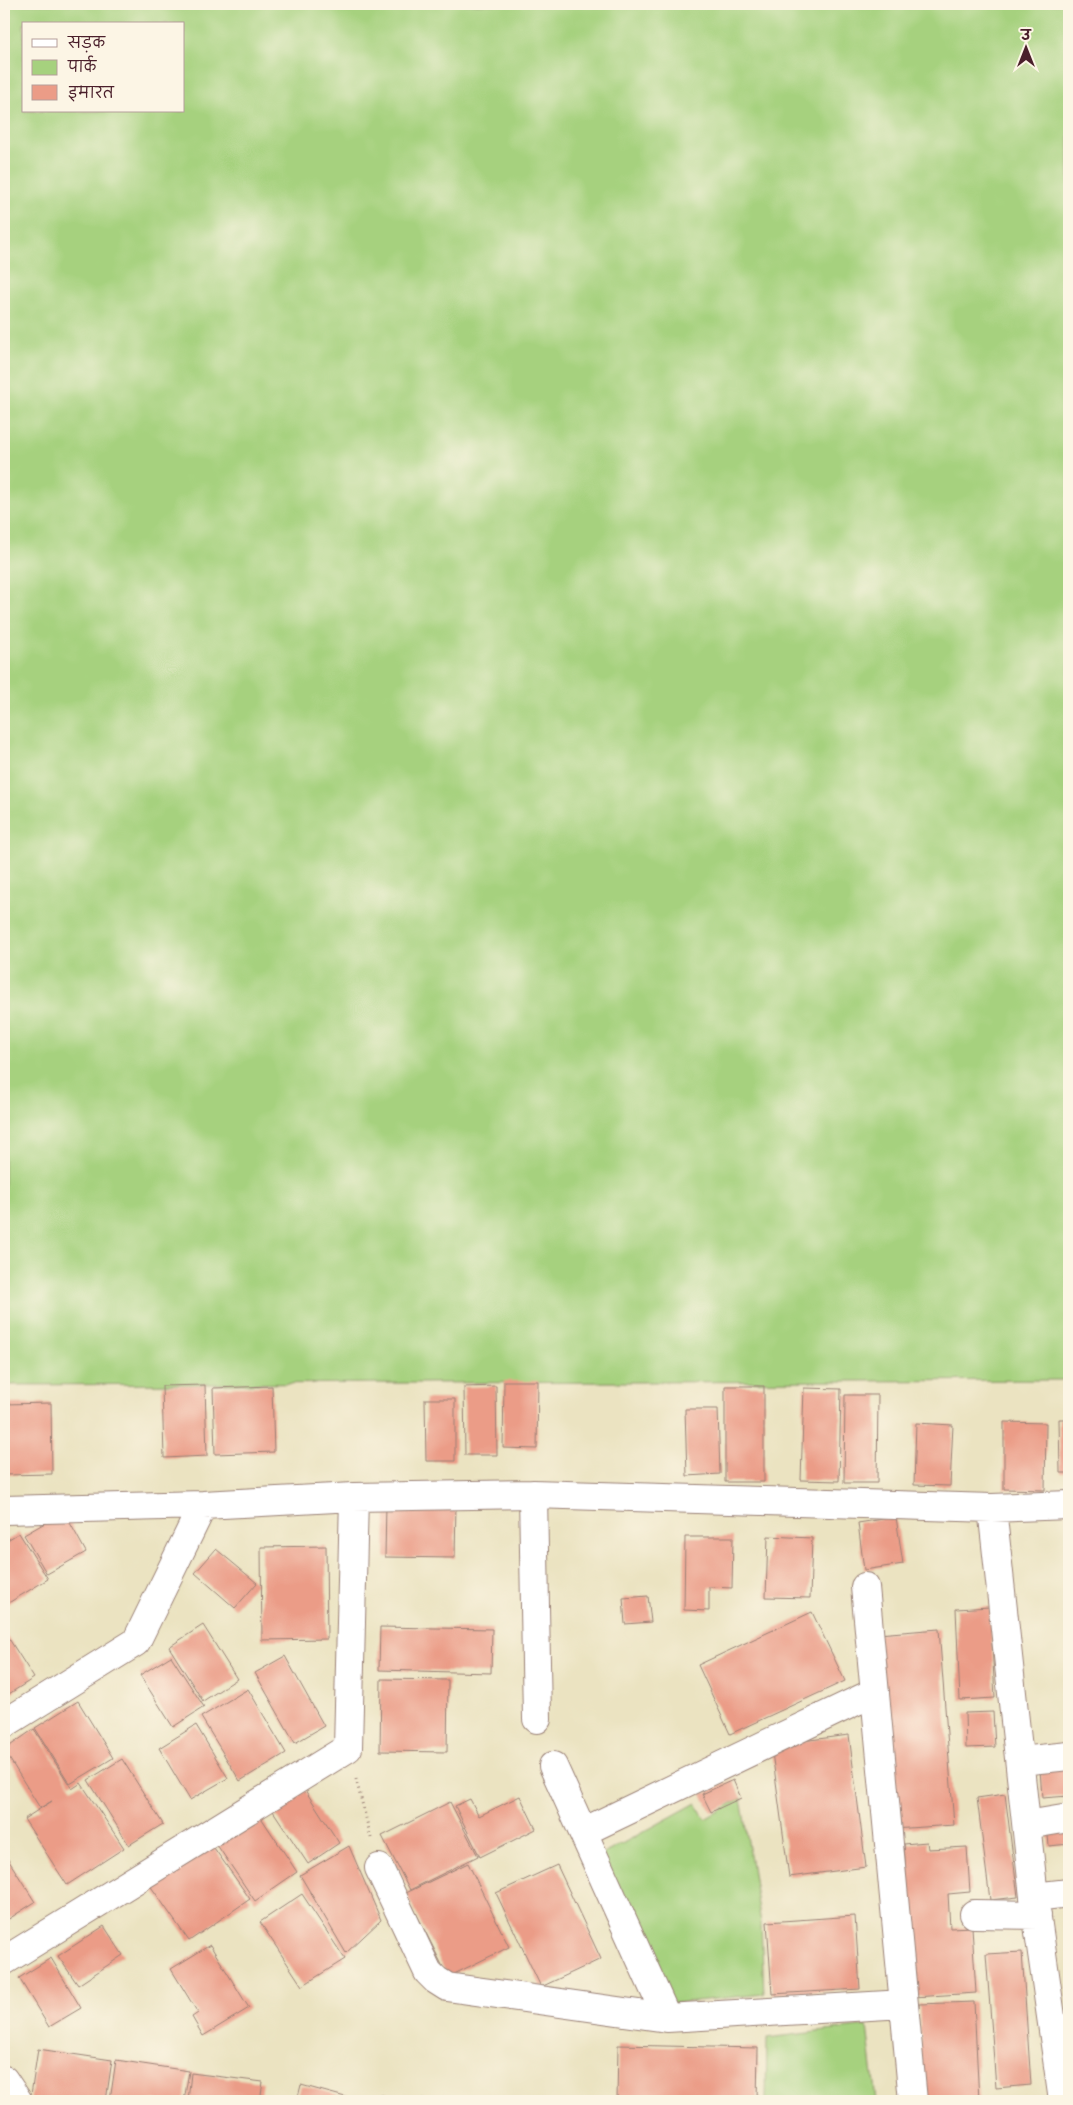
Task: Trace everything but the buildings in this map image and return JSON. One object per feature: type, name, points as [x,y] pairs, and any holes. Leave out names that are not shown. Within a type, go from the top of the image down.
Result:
[{"type":"street","points":[[533,1494],[537,1719]]},
{"type":"street","points":[[4,1511],[354,1498],[533,1494],[992,1508],[1069,1505]]},
{"type":"street","points":[[4,1961],[348,1748],[354,1498]]},
{"type":"street","points":[[4,1724],[136,1642],[203,1505]]},
{"type":"street","points":[[992,1508],[1036,1906],[1063,2101]]},
{"type":"street","points":[[865,1587],[913,2101]]},
{"type":"street","points":[[582,1832],[875,1692]]},
{"type":"street","points":[[1020,1761],[1069,1756]]},
{"type":"street","points":[[553,1766],[667,2018]]},
{"type":"street","points":[[1027,1825],[1069,1818]]},
{"type":"street","points":[[379,1868],[428,1972],[447,1987],[667,2018],[904,2004]]},
{"type":"street","points":[[974,1914],[1036,1906],[1069,1893]]},
{"type":"street","points":[[4,2080],[18,2101]]},
{"type":"path","points":[[348,1748],[379,1868]]},
{"type":"green space","points":[[4,4],[1069,4],[1069,1380],[4,1385]]},
{"type":"green space","points":[[741,1798],[761,1923],[764,1994],[657,2005],[596,1858],[696,1803],[705,1819]]},
{"type":"green space","points":[[867,2026],[876,2101],[766,2101],[767,2038]]}]
